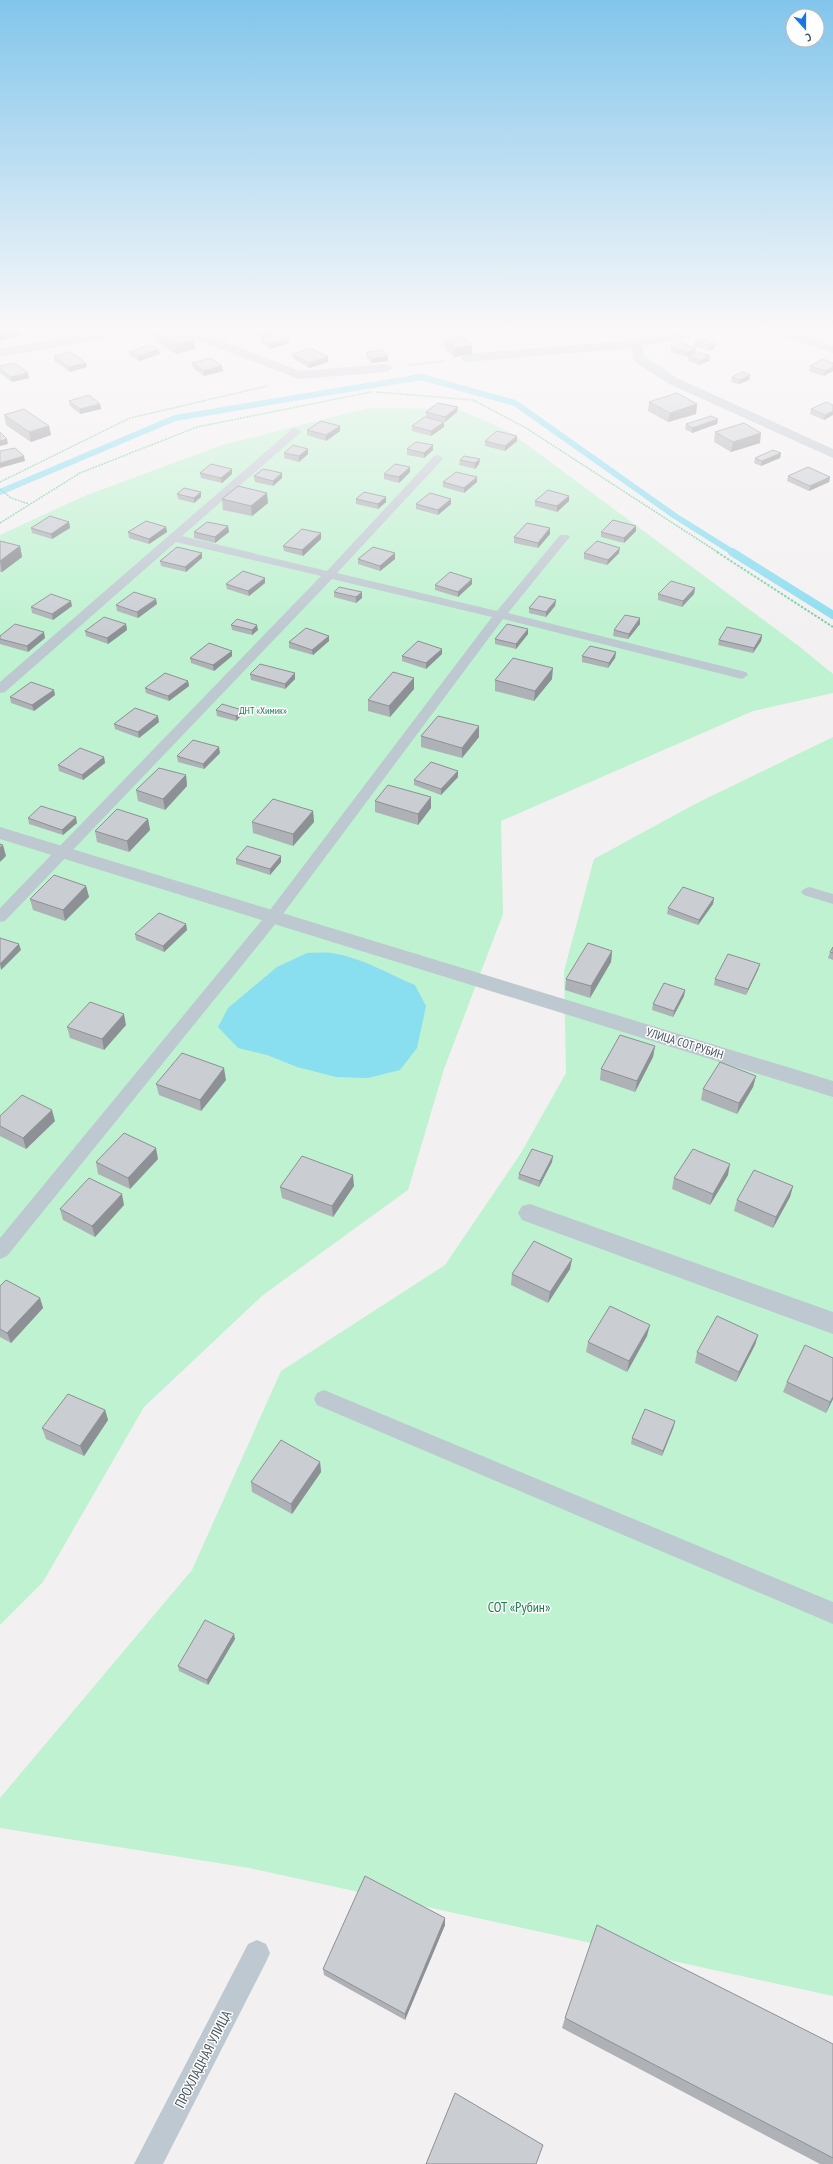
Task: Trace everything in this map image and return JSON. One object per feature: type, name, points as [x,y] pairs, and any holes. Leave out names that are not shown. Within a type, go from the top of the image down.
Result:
[{"type":"street","points":[[785,432],[833,454]]},
{"type":"street","name":"УЛИЦА СОТ РУБИН","points":[[0,833],[272,918],[537,997],[833,1089]]},
{"type":"street","points":[[530,1213],[833,1323]]},
{"type":"lane","points":[[0,689],[295,432]]},
{"type":"lane","points":[[0,917],[330,574],[438,458]]},
{"type":"lane","points":[[0,1251],[272,918],[500,615],[564,537]]},
{"type":"lane","points":[[174,538],[500,615],[742,675]]},
{"type":"lane","points":[[810,892],[833,899]]},
{"type":"lane","points":[[324,1399],[833,1612]]},
{"type":"lane","name":"ПРОХЛАДНАЯ УЛИЦА","points":[[148,2164],[257,1953]]},
{"type":"path","points":[[0,482],[102,432]]},
{"type":"path","points":[[0,489],[11,498],[30,504]]},
{"type":"green space","name":"ДНТ «Химик»","points":[[274,432],[510,432],[800,647],[833,674],[833,693],[753,711],[501,821],[503,914],[444,1069],[408,1190],[263,1295],[144,1407],[43,1582],[0,1625],[0,535],[82,497],[222,445]]},
{"type":"green space","name":"СОТ «Рубин»","points":[[833,737],[833,1996],[249,1868],[0,1828],[0,1798],[192,1570],[281,1371],[445,1265],[521,1153],[566,1073],[564,971],[594,859],[697,803]]},
{"type":"water","points":[[307,953],[331,953],[353,958],[415,985],[426,1006],[417,1048],[400,1070],[368,1078],[336,1077],[297,1067],[267,1055],[238,1048],[218,1027],[228,1008],[277,967]]},
{"type":"building","points":[[0,432],[7,439],[0,441]]},
{"type":"building","points":[[315,432],[331,432],[326,435]]},
{"type":"building","points":[[496,432],[517,436],[505,446],[485,441]]},
{"type":"building","points":[[715,432],[759,432],[761,433],[733,442]]},
{"type":"building","points":[[416,442],[433,445],[424,453],[407,449]]},
{"type":"building","points":[[293,445],[308,449],[299,456],[284,453]]},
{"type":"building","points":[[15,448],[24,456],[0,463],[0,451]]},
{"type":"building","points":[[773,450],[781,453],[762,461],[755,458]]},
{"type":"building","points":[[464,456],[480,459],[475,463],[460,460]]},
{"type":"building","points":[[211,464],[232,469],[221,478],[200,473]]},
{"type":"building","points":[[395,464],[410,467],[399,477],[384,474]]},
{"type":"building","points":[[808,467],[830,477],[810,486],[788,476]]},
{"type":"building","points":[[263,469],[282,473],[273,481],[254,476]]},
{"type":"building","points":[[456,472],[477,477],[464,488],[443,482]]},
{"type":"building","points":[[238,486],[267,493],[251,506],[222,499]]},
{"type":"building","points":[[184,488],[201,492],[194,498],[177,494]]},
{"type":"building","points":[[548,490],[569,496],[557,506],[535,501]]},
{"type":"building","points":[[364,492],[386,497],[378,504],[356,499]]},
{"type":"building","points":[[430,493],[451,499],[438,510],[416,504]]},
{"type":"building","points":[[50,516],[69,522],[51,534],[31,528]]},
{"type":"building","points":[[613,520],[636,526],[624,538],[601,532]]},
{"type":"building","points":[[146,521],[166,527],[149,539],[128,532]]},
{"type":"building","points":[[207,522],[228,526],[215,537],[194,532]]},
{"type":"building","points":[[527,523],[550,528],[538,543],[514,537]]},
{"type":"building","points":[[302,529],[321,533],[302,550],[283,546]]},
{"type":"building","points":[[0,541],[20,546],[0,561]]},
{"type":"building","points":[[597,541],[620,548],[608,560],[584,553]]},
{"type":"building","points":[[177,547],[202,553],[185,567],[160,561]]},
{"type":"building","points":[[373,547],[395,553],[380,566],[358,559]]},
{"type":"building","points":[[243,571],[265,578],[248,591],[226,584]]},
{"type":"building","points":[[450,572],[472,579],[458,592],[435,585]]},
{"type":"building","points":[[671,581],[695,588],[683,601],[658,594]]},
{"type":"building","points":[[339,587],[362,592],[356,597],[334,592]]},
{"type":"building","points":[[134,592],[156,599],[137,612],[116,605]]},
{"type":"building","points":[[51,594],[71,601],[52,614],[31,607]]},
{"type":"building","points":[[539,596],[556,600],[546,612],[529,608]]},
{"type":"building","points":[[625,615],[640,618],[629,634],[614,630]]},
{"type":"building","points":[[104,617],[126,624],[107,638],[85,631]]},
{"type":"building","points":[[237,619],[257,625],[252,630],[231,625]]},
{"type":"building","points":[[15,624],[44,632],[27,646],[0,639],[0,636]]},
{"type":"building","points":[[507,624],[528,629],[516,644],[495,639]]},
{"type":"building","points":[[727,627],[762,635],[754,648],[719,640]]},
{"type":"building","points":[[306,628],[329,636],[312,650],[289,642]]},
{"type":"building","points":[[418,641],[442,649],[426,663],[402,656]]},
{"type":"building","points":[[209,643],[232,651],[213,665],[190,658]]},
{"type":"building","points":[[590,646],[616,652],[609,663],[582,656]]},
{"type":"building","points":[[513,658],[553,668],[535,691],[495,680]]},
{"type":"building","points":[[260,664],[295,673],[285,684],[250,674]]},
{"type":"building","points":[[393,672],[414,678],[389,706],[368,700]]},
{"type":"building","points":[[165,673],[188,681],[168,696],[145,688]]},
{"type":"building","points":[[31,682],[54,690],[32,705],[10,697]]},
{"type":"building","points":[[222,704],[242,710],[236,716],[216,710]]},
{"type":"building","points":[[135,708],[158,716],[138,732],[114,724]]},
{"type":"building","points":[[438,716],[479,726],[462,748],[421,736]]},
{"type":"building","points":[[193,740],[219,747],[203,764],[177,756]]},
{"type":"building","points":[[80,748],[104,757],[82,775],[58,765]]},
{"type":"building","points":[[431,762],[458,771],[441,789],[414,780]]},
{"type":"building","points":[[159,768],[186,775],[163,799],[136,790]]},
{"type":"building","points":[[388,785],[431,797],[418,814],[375,801]]},
{"type":"building","points":[[273,799],[313,811],[293,834],[252,822]]},
{"type":"building","points":[[41,806],[76,817],[62,830],[28,818]]},
{"type":"building","points":[[117,809],[148,819],[127,841],[95,831]]},
{"type":"building","points":[[247,846],[281,856],[270,869],[236,859]]},
{"type":"building","points":[[54,875],[86,886],[63,910],[30,899]]},
{"type":"building","points":[[683,887],[714,898],[699,920],[668,908]]},
{"type":"building","points":[[159,913],[186,924],[163,946],[135,934]]},
{"type":"building","points":[[0,938],[19,944],[0,964]]},
{"type":"building","points":[[588,943],[612,951],[591,986],[566,979]]},
{"type":"building","points":[[728,954],[760,964],[748,989],[715,979]]},
{"type":"building","points":[[664,983],[685,990],[674,1011],[653,1004]]},
{"type":"building","points":[[90,1002],[124,1014],[102,1039],[67,1027]]},
{"type":"building","points":[[620,1035],[655,1046],[637,1081],[601,1069]]},
{"type":"building","points":[[182,1053],[224,1068],[200,1100],[156,1084]]},
{"type":"building","points":[[720,1062],[756,1076],[739,1103],[703,1089]]},
{"type":"building","points":[[22,1095],[52,1110],[23,1138],[0,1126],[0,1116]]},
{"type":"building","points":[[124,1133],[156,1148],[128,1178],[96,1162]]},
{"type":"building","points":[[532,1149],[553,1156],[540,1181],[519,1174]]},
{"type":"building","points":[[693,1149],[730,1164],[713,1194],[674,1178]]},
{"type":"building","points":[[302,1156],[353,1175],[332,1206],[280,1187]]},
{"type":"building","points":[[754,1170],[793,1186],[776,1217],[737,1200]]},
{"type":"building","points":[[89,1178],[122,1194],[92,1226],[60,1209]]},
{"type":"building","points":[[534,1241],[572,1259],[550,1292],[512,1274]]},
{"type":"building","points":[[6,1280],[40,1298],[7,1333],[0,1329],[0,1286]]},
{"type":"building","points":[[610,1306],[650,1325],[629,1361],[588,1342]]},
{"type":"building","points":[[717,1316],[758,1335],[739,1372],[697,1352]]},
{"type":"building","points":[[805,1345],[833,1358],[833,1397],[830,1402],[787,1382]]},
{"type":"building","points":[[68,1394],[105,1410],[80,1446],[42,1428]]},
{"type":"building","points":[[645,1409],[675,1421],[663,1451],[632,1438]]},
{"type":"building","points":[[281,1440],[320,1462],[291,1504],[251,1482]]},
{"type":"building","points":[[205,1620],[234,1634],[207,1680],[178,1666]]},
{"type":"building","points":[[365,1876],[445,1918],[405,2014],[323,1969]]},
{"type":"building","points":[[597,1925],[833,2044],[833,2158],[565,2018]]},
{"type":"building","points":[[455,2093],[543,2145],[536,2164],[426,2164]]},
{"type":"waterway","points":[[0,492],[142,432]]},
{"type":"waterway","points":[[556,432],[675,516],[734,553]]},
{"type":"waterway","points":[[732,552],[833,615]]}]
